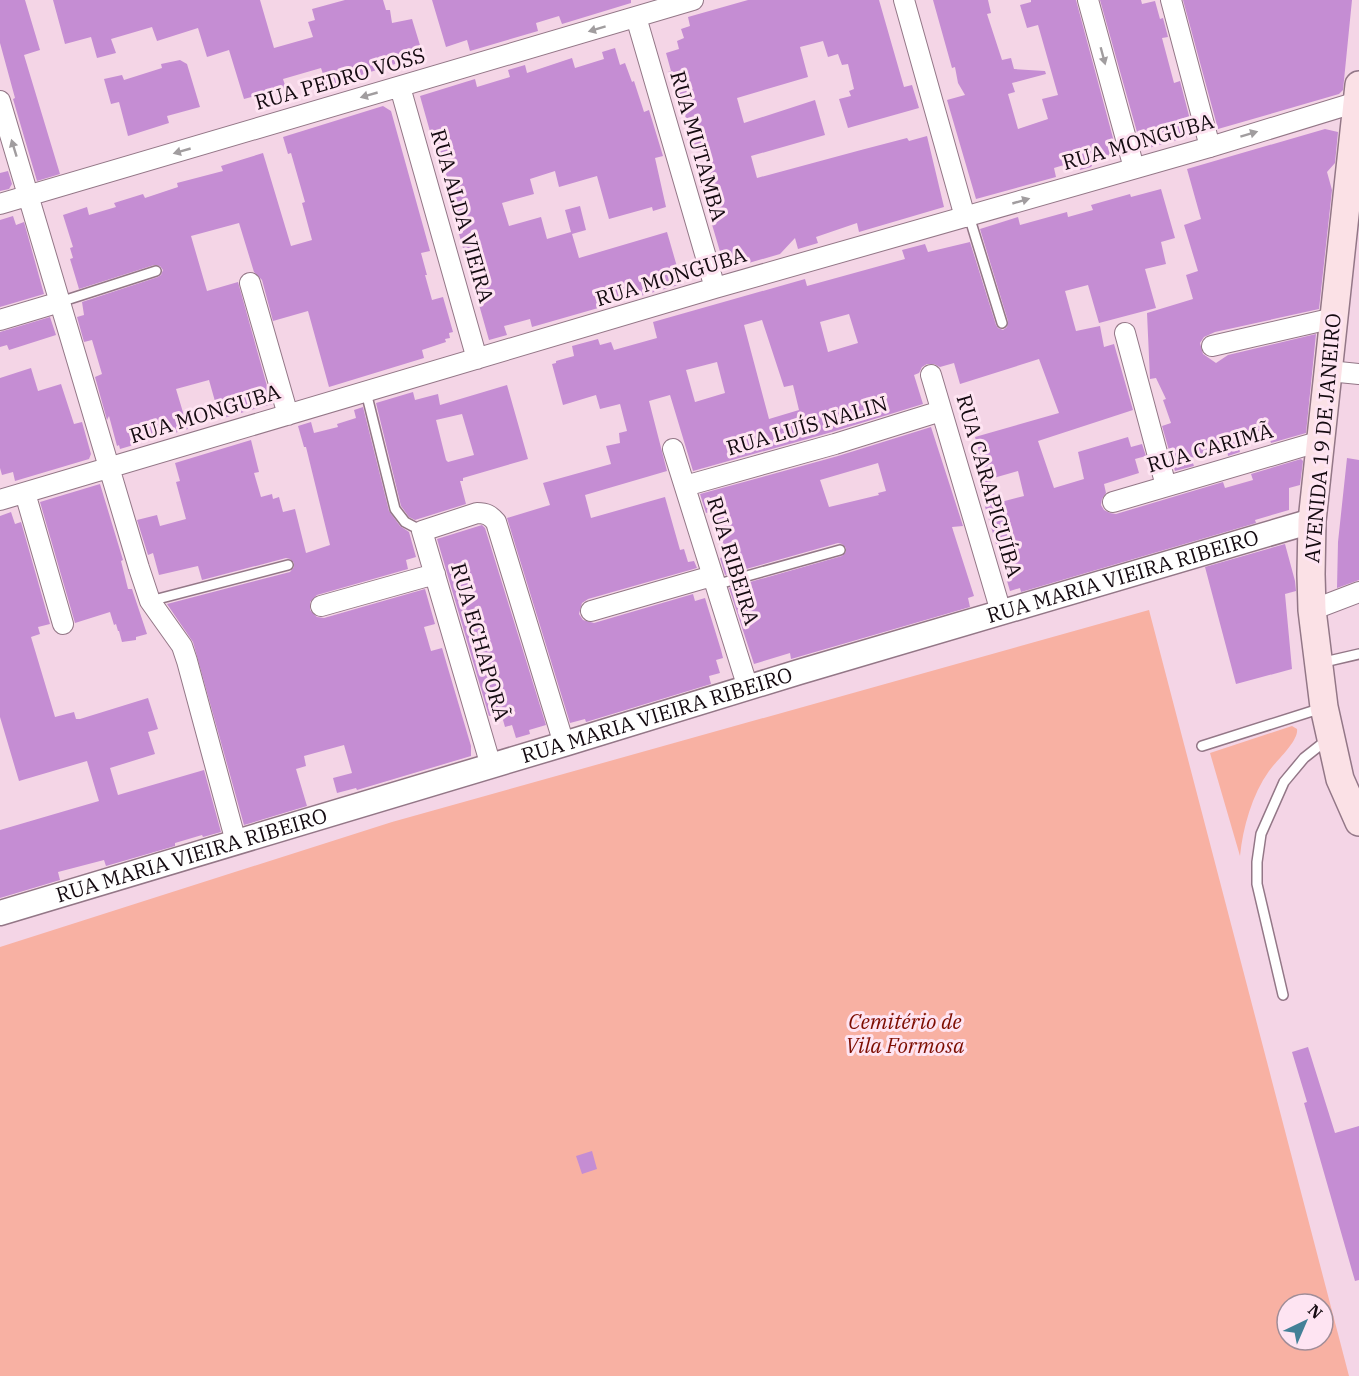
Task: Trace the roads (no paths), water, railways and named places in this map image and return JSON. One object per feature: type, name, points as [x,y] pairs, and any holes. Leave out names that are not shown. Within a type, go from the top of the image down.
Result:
[{"type":"main road","name":"AVENIDA 19 DE JANEIRO","points":[[1358,94],[1356,139],[1312,521],[1311,574],[1312,610],[1324,707],[1330,737],[1350,777],[1359,822]]},
{"type":"street","name":"RUA PEDRO VOSS","points":[[0,204],[693,0]]},
{"type":"street","points":[[904,0],[967,216]]},
{"type":"street","points":[[1088,0],[1134,168]]},
{"type":"street","points":[[1171,0],[1210,147]]},
{"type":"street","name":"RUA MUTAMBA","points":[[636,17],[715,288]]},
{"type":"street","name":"RUA ALDA VIEIRA","points":[[400,87],[477,359]]},
{"type":"street","name":"RUA MONGUBA","points":[[0,500],[715,288],[1210,147],[1358,94]]},
{"type":"street","points":[[0,101],[150,602],[182,646],[236,842]]},
{"type":"street","points":[[250,283],[288,415]]},
{"type":"street","points":[[0,320],[60,302]]},
{"type":"street","points":[[1212,346],[1334,318]]},
{"type":"street","points":[[1125,333],[1166,486]]},
{"type":"street","points":[[1329,371],[1359,374]]},
{"type":"street","name":"RUA CARAPICUÍBA","points":[[931,375],[1001,612]]},
{"type":"street","name":"RUA LUÍS NALIN","points":[[685,486],[836,444],[941,411]]},
{"type":"street","name":"RUA CARIMÃ","points":[[1113,502],[1321,441]]},
{"type":"street","name":"RUA RIBEIRA","points":[[673,449],[748,688]]},
{"type":"street","points":[[25,493],[63,624]]},
{"type":"street","points":[[422,531],[477,513],[485,513],[496,522],[564,744]]},
{"type":"street","name":"RUA MARIA VIEIRA RIBEIRO","points":[[0,913],[1001,612],[1312,521]]},
{"type":"street","name":"RUA ECHAPORÃ","points":[[422,531],[491,766]]},
{"type":"street","points":[[321,606],[435,574]]},
{"type":"street","points":[[591,611],[714,581]]},
{"type":"street","points":[[1312,610],[1359,592]]},
{"type":"lane","points":[[967,216],[1002,323]]},
{"type":"lane","points":[[60,302],[156,271]]},
{"type":"lane","points":[[366,392],[395,509],[405,522],[422,531]]},
{"type":"lane","points":[[714,581],[840,550]]},
{"type":"lane","points":[[150,602],[288,565]]},
{"type":"lane","points":[[1318,663],[1359,654]]},
{"type":"lane","points":[[1202,746],[1324,707]]},
{"type":"lane","points":[[1283,995],[1257,884],[1261,834],[1284,782],[1304,758],[1330,737]]},
{"type":"park label","name":"Cemitério de Vila Formosa","points":[[905,1034]]}]
